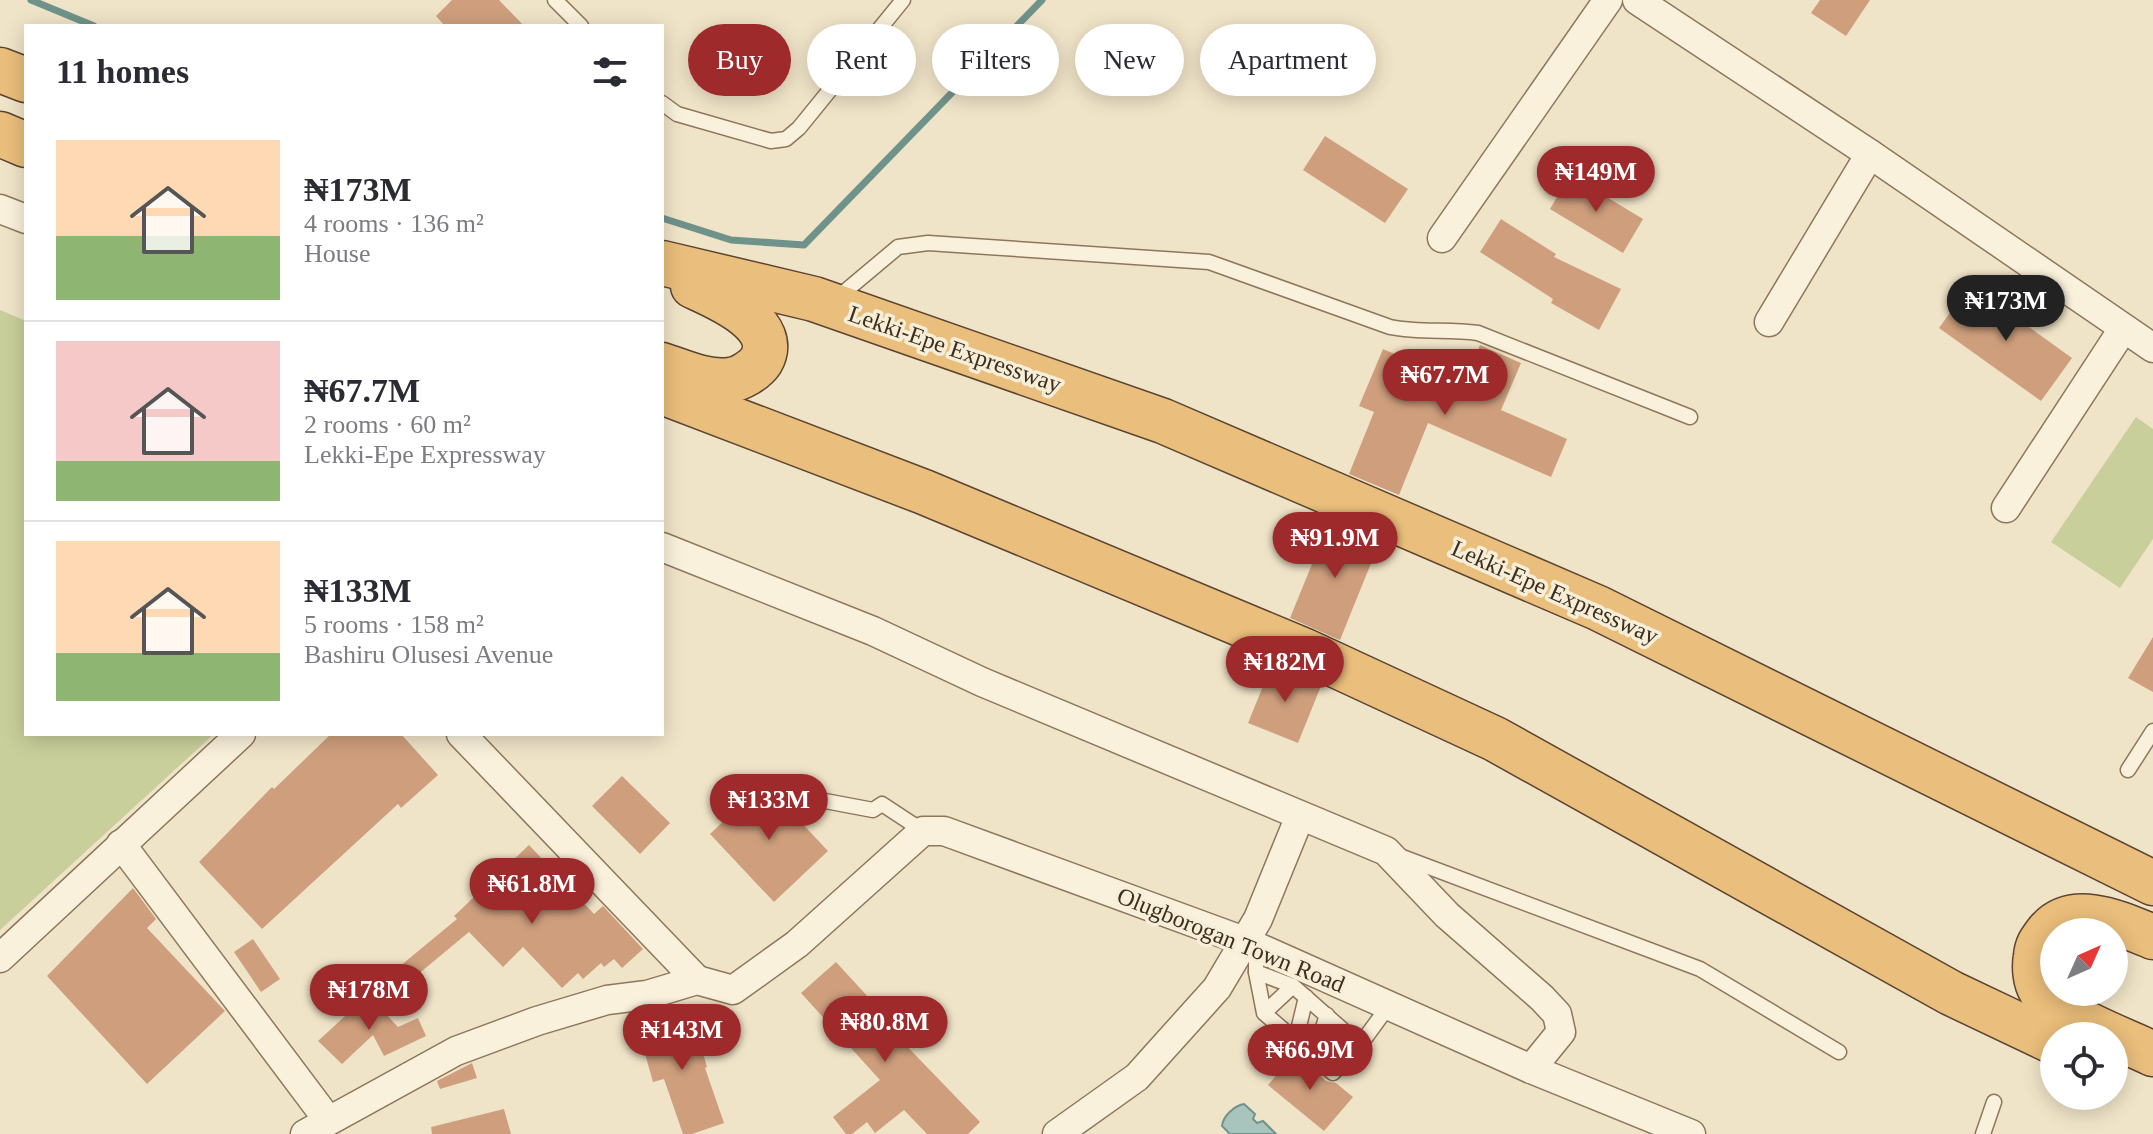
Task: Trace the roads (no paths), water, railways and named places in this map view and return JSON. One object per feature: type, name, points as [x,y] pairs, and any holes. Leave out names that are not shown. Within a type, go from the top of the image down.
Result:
[{"type":"highway","points":[[0,70],[24,79]]},
{"type":"highway","points":[[0,134],[24,144]]},
{"type":"highway","name":"Lekki-Epe Expressway","points":[[664,264],[829,305],[1163,421],[1598,608],[2153,883]]},
{"type":"highway","points":[[664,273],[744,312],[759,328],[765,344],[762,359],[753,371],[731,381],[703,378],[664,366]]},
{"type":"highway","points":[[664,393],[924,492],[1305,651],[1495,739],[1937,986],[2040,1035]]},
{"type":"highway","points":[[2153,937],[2107,920],[2087,916],[2068,917],[2050,928],[2037,946],[2034,969],[2040,990],[2056,1007],[2153,1054]]},
{"type":"highway","points":[[2128,1070],[2153,1079]]},
{"type":"street","points":[[1442,238],[1608,0]]},
{"type":"street","points":[[1637,0],[1870,154],[2153,348]]},
{"type":"street","points":[[1769,322],[1870,154]]},
{"type":"street","points":[[0,209],[24,218]]},
{"type":"street","points":[[2006,508],[2123,329]]},
{"type":"street","points":[[664,548],[873,631],[982,682],[1386,851],[1447,915],[1557,1014],[1561,1032],[1531,1069]]},
{"type":"street","points":[[0,958],[239,736]]},
{"type":"street","points":[[463,736],[697,980],[733,990],[797,944],[933,831]]},
{"type":"street","points":[[1057,1134],[1137,1077],[1252,953],[1258,919],[1300,816]]},
{"type":"street","name":"Olugborogan Town Road","points":[[933,831],[1390,1004],[1531,1069],[1691,1134]]},
{"type":"street","points":[[121,844],[316,1127],[456,1051],[537,1021],[607,1000],[647,995],[697,980]]},
{"type":"lane","points":[[555,0],[579,24]]},
{"type":"lane","points":[[664,104],[677,114],[771,141],[786,139],[799,128],[903,0]]},
{"type":"lane","points":[[829,305],[898,247],[928,243],[1209,262],[1390,327],[1411,331],[1458,330],[1478,333],[1690,417]]},
{"type":"lane","points":[[2128,770],[2153,731]]},
{"type":"lane","points":[[804,797],[873,810],[882,804],[933,831]]},
{"type":"lane","points":[[1386,851],[1700,969],[1839,1052]]},
{"type":"lane","points":[[1252,953],[1360,1045]]},
{"type":"lane","points":[[1252,953],[1264,1013],[1333,1073],[1360,1045],[1390,1004]]},
{"type":"lane","points":[[1264,1013],[1293,986]]},
{"type":"lane","points":[[1296,1039],[1306,997]]},
{"type":"lane","points":[[1314,1056],[1327,1015]]},
{"type":"lane","points":[[1983,1134],[1994,1102]]},
{"type":"water","points":[[1244,1104],[1255,1114],[1253,1119],[1257,1123],[1263,1121],[1276,1134],[1230,1134],[1222,1126],[1224,1119],[1233,1109]]},
{"type":"waterway","points":[[31,0],[89,24]]},
{"type":"waterway","points":[[664,219],[731,240],[804,245],[1042,0]]}]
